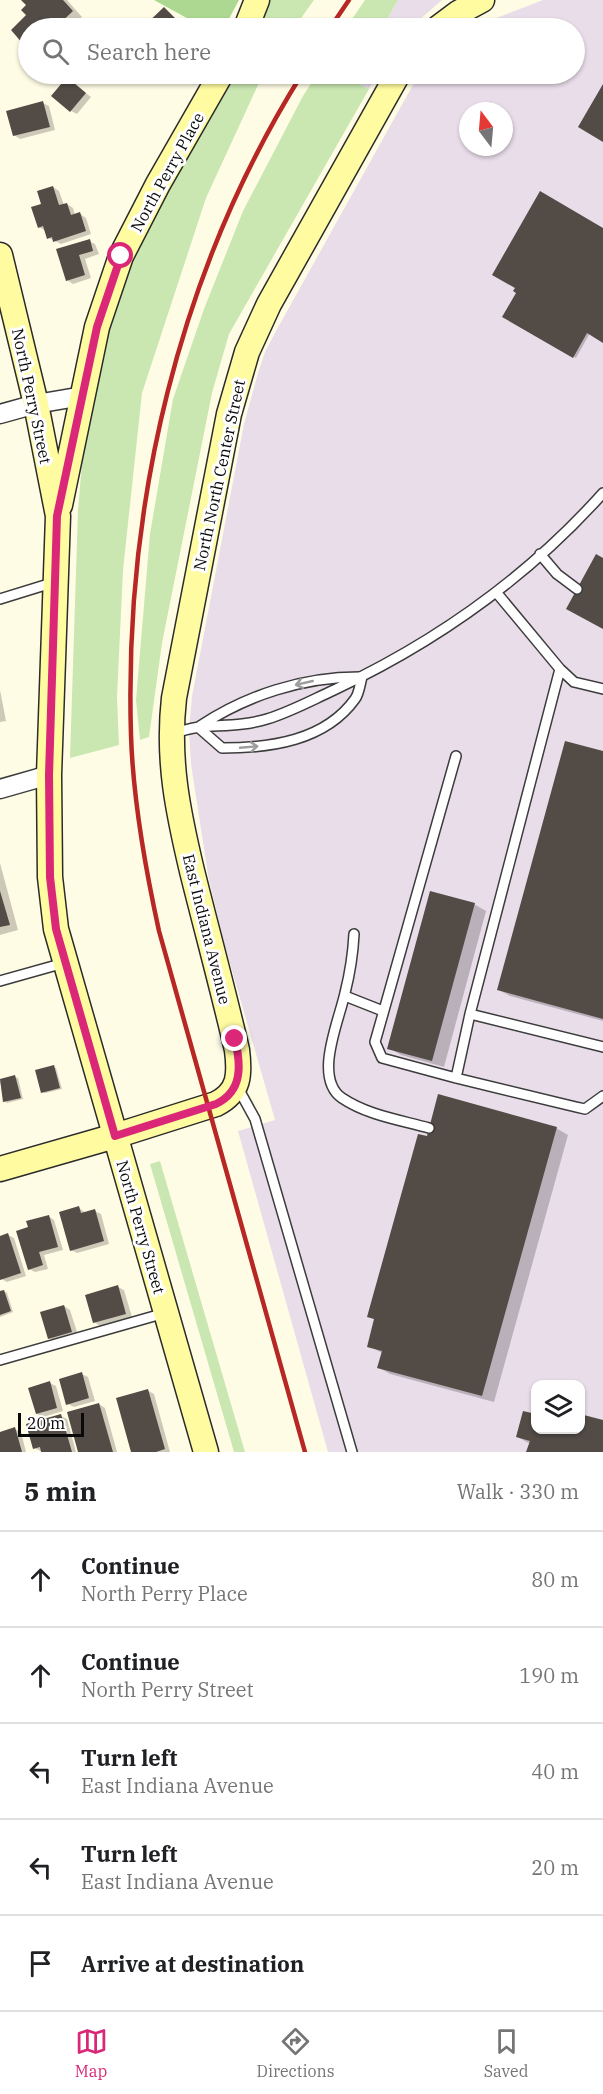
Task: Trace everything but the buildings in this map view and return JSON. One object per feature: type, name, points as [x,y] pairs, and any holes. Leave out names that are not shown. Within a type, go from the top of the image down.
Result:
[{"type":"main road","points":[[250,18],[258,0]]},
{"type":"main road","points":[[451,18],[482,0]]},
{"type":"main road","name":"North Perry Place","points":[[57,516],[97,327],[121,256],[158,184],[215,84]]},
{"type":"main road","name":"North North Center Street","points":[[174,698],[237,380],[269,304],[392,84]]},
{"type":"main road","name":"North Perry Street","points":[[0,258],[36,404],[57,516],[49,775],[50,877],[56,929],[206,1452]]},
{"type":"main road","name":"East Indiana Avenue","points":[[174,698],[171,734],[172,765],[181,821],[237,1050],[239,1073],[236,1086]]},
{"type":"main road","points":[[0,1169],[216,1104],[227,1098],[236,1086]]},
{"type":"street","points":[[0,414],[36,404],[83,396]]},
{"type":"street","points":[[0,789],[49,775]]},
{"type":"lane","points":[[171,734],[198,727],[231,727],[266,720],[362,677],[455,623],[496,592],[540,554],[603,493]]},
{"type":"lane","points":[[540,554],[557,574],[577,589]]},
{"type":"lane","points":[[0,599],[55,582]]},
{"type":"lane","points":[[496,592],[560,669],[574,682],[603,689]]},
{"type":"lane","points":[[456,1078],[470,1014],[560,669]]},
{"type":"lane","points":[[198,727],[225,710],[261,695],[332,677],[362,677]]},
{"type":"lane","points":[[198,727],[222,748],[272,744],[310,735],[332,723],[357,698],[362,677]]},
{"type":"lane","points":[[456,756],[375,1042],[382,1058],[585,1109],[603,1096]]},
{"type":"lane","points":[[354,934],[352,961],[345,996],[328,1057],[331,1086],[340,1097],[359,1107],[392,1119],[429,1128]]},
{"type":"lane","points":[[0,981],[64,962]]},
{"type":"lane","points":[[345,996],[383,1011]]},
{"type":"lane","points":[[470,1014],[603,1047]]},
{"type":"lane","points":[[236,1086],[255,1119],[352,1452]]},
{"type":"lane","points":[[0,1360],[166,1312]]},
{"type":"shaded area","points":[[398,0],[442,0],[421,18],[388,18]]},
{"type":"shaded area","points":[[543,0],[603,0],[603,1452],[328,1452],[238,1131],[275,1120],[223,939],[208,875],[191,764],[189,730],[192,696],[244,424],[265,352],[413,84],[585,84],[585,18],[497,18]]},
{"type":"shaded area","points":[[359,84],[372,84],[369,89]]},
{"type":"green space","points":[[154,0],[239,0],[229,18],[187,18]]},
{"type":"green space","points":[[267,0],[314,0],[301,18],[257,18]]},
{"type":"green space","points":[[365,0],[398,0],[388,18],[353,18]]},
{"type":"green space","points":[[223,84],[258,84],[206,198],[142,393],[123,570],[117,697],[119,745],[70,758],[78,510],[86,415],[114,297]]},
{"type":"green space","points":[[311,84],[359,84],[369,89],[229,334],[212,393],[162,643],[149,737],[140,740],[136,700],[150,534],[173,399],[204,309],[243,211]]},
{"type":"green space","points":[[160,1161],[245,1452],[234,1452],[150,1164]]},
{"type":"railway","points":[[337,18],[349,0]]},
{"type":"railway","points":[[296,84],[259,149],[222,227],[192,308],[168,391],[150,476],[137,562],[131,648],[131,735],[140,834],[159,931],[305,1452]]},
{"type":"route","points":[[121,256],[97,327],[57,516],[49,775],[50,877],[56,929],[115,1136],[216,1104],[227,1098],[236,1086],[239,1073],[235,1039]]}]
